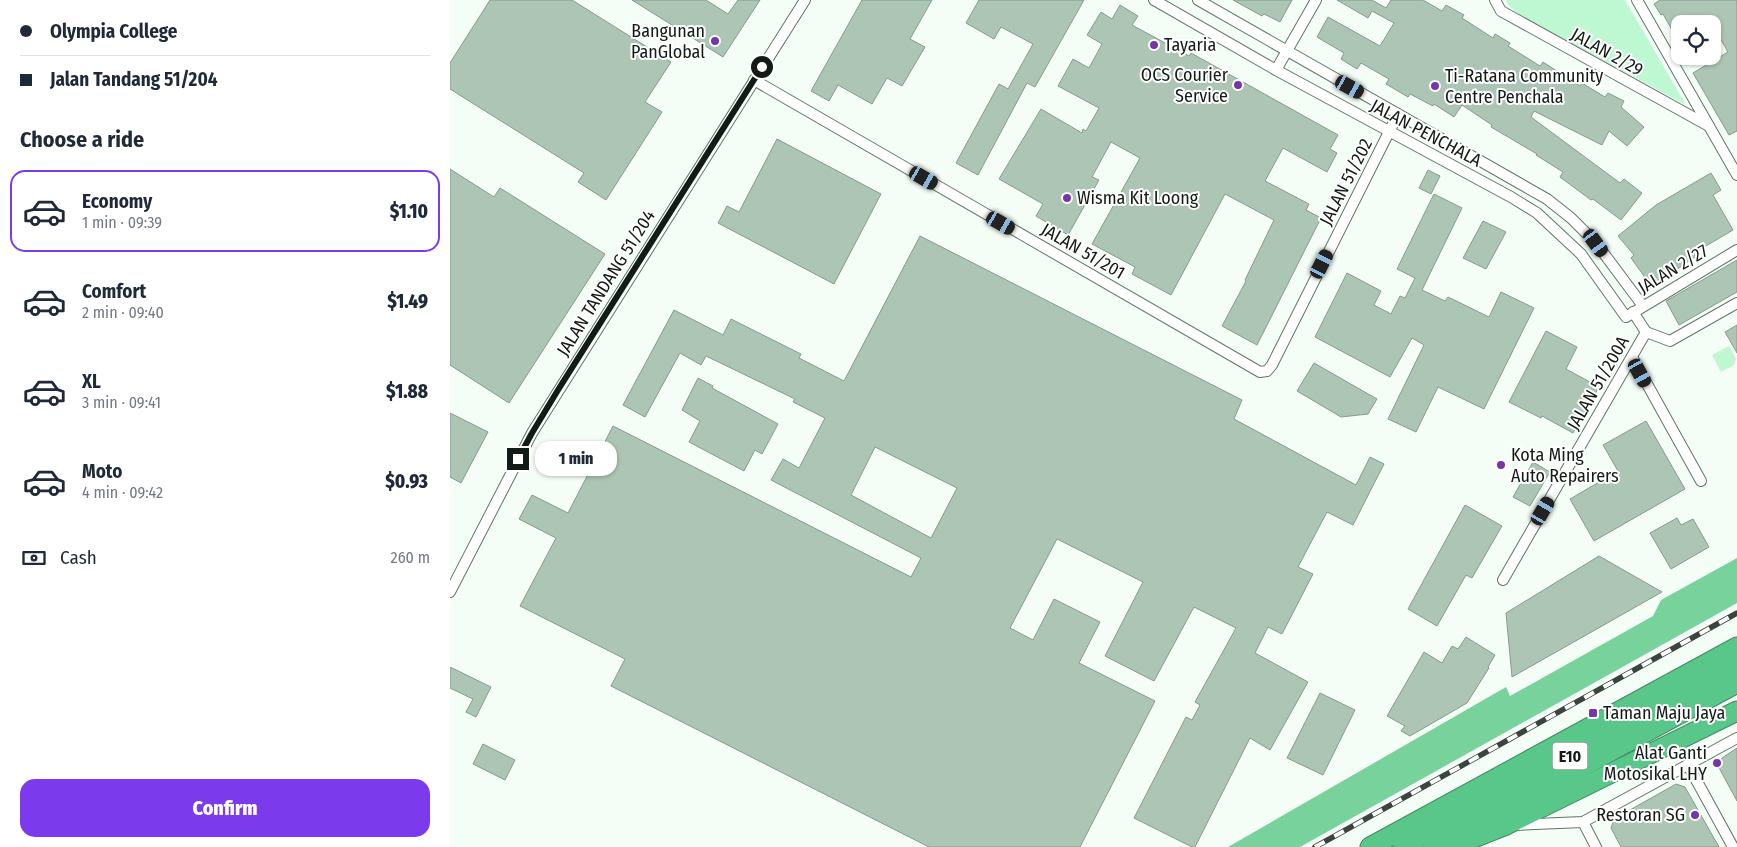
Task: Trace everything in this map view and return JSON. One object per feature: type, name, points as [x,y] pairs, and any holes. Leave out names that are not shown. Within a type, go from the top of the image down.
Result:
[{"type":"highway","points":[[1370,847],[1737,647]]},
{"type":"highway","name":"E10","points":[[1403,847],[1737,665]]},
{"type":"highway","name":"E10","points":[[1433,847],[1737,683]]},
{"type":"highway","points":[[1440,847],[1464,842],[1504,826],[1737,711]]},
{"type":"street","name":"JALAN TANDANG 51/204","points":[[450,592],[532,433],[805,0]]},
{"type":"street","name":"JALAN PENCHALA","points":[[1154,0],[1276,70],[1510,197],[1537,214],[1581,254],[1646,332]]},
{"type":"street","name":"JALAN PENCHALA","points":[[1198,0],[1286,52],[1547,199],[1572,218],[1596,243],[1643,306]]},
{"type":"street","points":[[1276,70],[1316,0]]},
{"type":"street","name":"JALAN 2/29","points":[[1495,0],[1500,12],[1709,126]]},
{"type":"street","points":[[1637,0],[1737,175]]},
{"type":"street","name":"JALAN 51/201","points":[[754,80],[1251,367],[1260,372],[1267,371]]},
{"type":"street","name":"JALAN 51/202","points":[[1267,371],[1280,349],[1398,114]]},
{"type":"street","name":"JALAN 2/27","points":[[1630,314],[1737,250]]},
{"type":"street","points":[[1646,332],[1670,341],[1737,303]]},
{"type":"street","name":"JALAN 51/200A","points":[[1503,580],[1646,332]]},
{"type":"street","points":[[1632,357],[1701,481]]},
{"type":"street","points":[[1504,826],[1583,822],[1737,738]]},
{"type":"street","points":[[1688,764],[1733,847]]},
{"type":"street","points":[[1583,822],[1596,847]]},
{"type":"shaded area","points":[[1506,0],[1625,0],[1686,105],[1521,16],[1508,5]]},
{"type":"shaded area","points":[[1729,346],[1736,359],[1734,365],[1721,372],[1712,355]]},
{"type":"shaded area","points":[[1737,558],[1737,603],[1300,847],[1228,847],[1506,687],[1510,696],[1653,616],[1661,600]]},
{"type":"building","points":[[490,0],[572,0],[671,62],[645,102],[662,112],[606,200],[578,182],[584,173],[450,89],[450,63]]},
{"type":"building","name":"Bangunan PanGlobal","points":[[632,0],[706,0],[728,14],[738,0],[760,0],[723,57]]},
{"type":"building","points":[[862,0],[932,0],[910,39],[925,47],[902,86],[887,78],[872,104],[838,85],[829,101],[811,91]]},
{"type":"building","points":[[979,0],[1084,0],[1035,87],[1027,83],[978,175],[956,163],[999,84],[1008,89],[1033,44],[1001,27],[994,39],[966,23]]},
{"type":"building","points":[[1233,0],[1292,0],[1280,22],[1264,14],[1262,16]]},
{"type":"building","points":[[1337,0],[1372,0],[1386,8],[1391,0],[1423,0],[1442,11],[1446,5],[1464,15],[1462,18],[1493,38],[1495,34],[1510,43],[1508,46],[1540,66],[1543,62],[1580,86],[1582,83],[1605,97],[1608,93],[1624,101],[1621,107],[1644,127],[1627,146],[1609,131],[1602,145],[1534,111],[1531,117],[1620,183],[1624,179],[1642,193],[1621,220],[1560,177],[1563,172],[1491,127],[1492,125],[1462,105],[1454,117],[1434,104],[1433,106],[1410,94],[1408,97],[1386,84],[1389,79],[1361,63],[1357,69],[1341,59],[1344,53],[1317,37],[1328,17],[1380,46],[1394,23],[1372,11],[1368,18]]},
{"type":"building","points":[[1660,0],[1737,0],[1737,131],[1729,135],[1693,73],[1706,65],[1721,65],[1721,56],[1728,52],[1721,40],[1721,15],[1671,15],[1671,28],[1663,14],[1661,15],[1654,4]]},
{"type":"building","points":[[1120,5],[1138,16],[1132,25],[1189,56],[1191,53],[1338,135],[1330,149],[1337,153],[1327,172],[1283,148],[1265,181],[1309,204],[1306,210],[1321,218],[1257,345],[1222,326],[1246,281],[1274,220],[1225,194],[1171,295],[1132,274],[1135,267],[1092,244],[1140,158],[1111,142],[1092,177],[1099,180],[1068,235],[1036,216],[1043,204],[999,179],[1041,109],[1082,133],[1083,129],[1086,131],[1099,108],[1058,86],[1073,59],[1089,68],[1102,44],[1087,35],[1101,12],[1112,19]]},
{"type":"building","points":[[777,139],[881,194],[834,284],[718,223],[727,206],[739,212]]},
{"type":"building","points":[[450,169],[494,197],[500,188],[605,254],[509,403],[450,365]]},
{"type":"building","points":[[1428,170],[1440,176],[1431,194],[1419,188]]},
{"type":"building","points":[[1711,173],[1721,190],[1713,195],[1733,230],[1694,253],[1696,256],[1659,282],[1649,283],[1631,258],[1634,255],[1618,236],[1656,205]]},
{"type":"building","points":[[1434,194],[1462,208],[1422,290],[1445,301],[1448,297],[1489,317],[1501,292],[1534,308],[1484,409],[1438,387],[1416,432],[1388,419],[1424,345],[1412,338],[1390,377],[1315,337],[1347,273],[1381,291],[1374,305],[1391,314],[1400,296],[1405,298],[1415,278],[1397,269]]},
{"type":"building","points":[[1483,221],[1506,232],[1486,269],[1463,258]]},
{"type":"building","points":[[920,236],[1242,400],[1234,419],[1356,485],[1370,457],[1384,464],[1353,525],[1327,512],[1298,567],[1313,574],[1282,634],[1268,627],[1255,653],[1308,682],[1270,750],[1250,738],[1195,847],[1134,818],[1186,717],[1192,720],[1200,705],[1195,702],[1236,628],[1194,607],[1154,681],[1105,656],[1143,582],[1057,539],[1010,628],[1033,640],[1054,599],[1100,622],[1079,663],[1155,701],[1080,847],[929,847],[611,686],[625,659],[520,606],[556,538],[519,519],[532,495],[568,513],[613,426],[911,577],[921,558],[771,480],[783,459],[799,468],[825,418],[793,402],[795,399],[706,356],[701,365],[680,353],[645,417],[623,405],[674,310],[723,335],[731,319],[801,354],[799,358],[844,381]],"holes":[[[875,447],[957,488],[931,538],[851,495]]]},
{"type":"building","points":[[1737,260],[1737,292],[1679,325],[1666,301]]},
{"type":"building","points":[[1737,325],[1737,353],[1725,332]]},
{"type":"building","points":[[1546,331],[1577,347],[1566,369],[1599,387],[1573,433],[1542,416],[1541,418],[1509,402]]},
{"type":"building","points":[[1314,363],[1377,399],[1368,414],[1341,417],[1297,391]]},
{"type":"building","points":[[698,378],[713,386],[712,388],[778,424],[762,454],[755,450],[744,471],[689,442],[700,421],[682,410]]},
{"type":"building","points":[[450,413],[488,432],[461,483],[450,477]]},
{"type":"building","points":[[1646,421],[1685,489],[1594,541],[1570,499],[1618,471],[1603,445]]},
{"type":"building","points":[[1533,462],[1550,472],[1530,506],[1513,497]]},
{"type":"building","points":[[1465,505],[1502,526],[1472,578],[1466,575],[1437,626],[1408,609]]},
{"type":"building","points":[[1677,518],[1681,525],[1693,519],[1709,547],[1671,569],[1650,533]]},
{"type":"building","points":[[1599,556],[1662,592],[1512,677],[1506,613]]},
{"type":"building","points":[[1466,637],[1495,655],[1467,703],[1410,736],[1401,731],[1405,726],[1387,716],[1424,652],[1442,663],[1452,646],[1458,649]]},
{"type":"building","points":[[450,667],[491,687],[476,717],[466,712],[473,699],[450,688]]},
{"type":"building","points":[[1320,693],[1355,710],[1323,775],[1287,758]]},
{"type":"building","points":[[483,744],[515,760],[505,780],[473,764]]},
{"type":"building","points":[[1737,748],[1737,801],[1718,766],[1722,758]]},
{"type":"building","points":[[1676,784],[1685,787],[1719,847],[1621,847],[1611,828],[1614,819]]},
{"type":"railway","points":[[1315,847],[1737,613]]},
{"type":"place","name":"Bangunan PanGlobal","points":[[715,41]]},
{"type":"place","name":"Tayaria","points":[[1154,45]]},
{"type":"place","name":"OCS Courier Service","points":[[1238,85]]},
{"type":"place","name":"Ti-Ratana Community Centre Penchala","points":[[1435,86]]},
{"type":"place","name":"Wisma Kit Loong","points":[[1067,198]]},
{"type":"place","name":"Kota Ming Auto Repairers","points":[[1501,465]]},
{"type":"place","name":"Taman Maju Jaya","points":[[1593,713]]},
{"type":"place","name":"Alat Ganti Motosikal LHY","points":[[1717,763]]},
{"type":"place","name":"Restoran SG","points":[[1695,815]]},
{"type":"route","points":[[518,459],[558,390],[762,67]]}]
